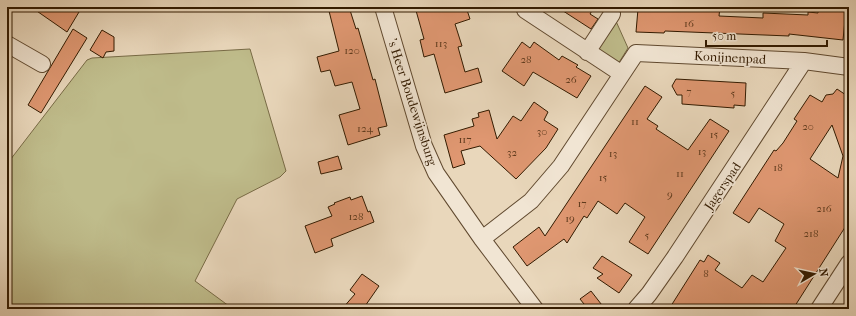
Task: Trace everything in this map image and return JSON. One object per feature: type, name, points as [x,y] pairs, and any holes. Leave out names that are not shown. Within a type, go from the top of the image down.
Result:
[{"type":"street","name":"'s Heer Boudewijnsburg","points":[[384,7],[424,146],[436,173],[482,239],[535,309]]},
{"type":"street","points":[[527,7],[525,10],[622,74]]},
{"type":"street","points":[[587,52],[612,14]]},
{"type":"street","points":[[7,44],[42,64]]},
{"type":"street","name":"Konijnenpad","points":[[482,239],[531,201],[561,166],[636,53],[804,61],[849,67]]},
{"type":"street","name":"Jagerspad","points":[[636,309],[649,294],[675,257],[804,61]]},
{"type":"street","points":[[819,309],[849,263]]},
{"type":"shaded area","points":[[615,19],[628,48],[618,64],[597,50]]},
{"type":"shaded area","points":[[250,49],[286,171],[280,177],[237,199],[195,281],[233,309],[7,309],[7,164],[87,60],[92,58]]},
{"type":"building","points":[[31,7],[82,7],[67,32]]},
{"type":"building","points":[[328,7],[349,7],[356,29],[358,28],[373,80],[375,79],[387,126],[378,128],[380,135],[348,145],[339,115],[360,109],[352,82],[335,86],[330,70],[321,72],[317,57],[339,51]]},
{"type":"building","points":[[415,7],[466,7],[470,19],[455,24],[462,46],[458,47],[465,72],[478,68],[482,82],[445,93],[434,54],[424,57],[420,40],[424,39]]},
{"type":"building","points":[[557,7],[594,7],[590,14],[598,19],[591,29]]},
{"type":"building","points":[[684,7],[720,7],[719,16],[763,18],[763,13],[808,15],[808,12],[818,13],[818,7],[846,10],[843,40],[789,34],[789,36],[665,31],[664,33],[636,32],[638,9],[684,10]]},
{"type":"building","points":[[73,29],[87,38],[41,113],[28,105]]},
{"type":"building","points":[[102,30],[114,37],[114,51],[106,52],[103,58],[90,50]]},
{"type":"building","points":[[522,42],[530,48],[534,42],[559,60],[562,56],[578,65],[576,67],[591,76],[577,98],[533,72],[524,86],[502,71]]},
{"type":"building","points":[[676,79],[746,83],[745,106],[734,105],[734,108],[682,104],[682,95],[677,95],[672,86]]},
{"type":"building","points":[[645,86],[662,97],[647,119],[658,126],[656,129],[688,150],[710,119],[729,131],[648,254],[629,242],[645,217],[625,203],[617,214],[598,201],[587,218],[584,216],[567,243],[564,239],[527,266],[513,247],[539,227],[545,236]]},
{"type":"building","points":[[837,89],[849,97],[849,221],[793,309],[669,309],[700,260],[704,262],[708,255],[720,263],[715,270],[742,288],[752,275],[763,282],[786,248],[775,241],[784,224],[759,208],[749,223],[733,213],[774,150],[776,151],[783,143],[797,121],[794,119],[810,95],[822,102],[826,95],[833,94]],"holes":[[[832,125],[843,156],[838,178],[810,159]]]},
{"type":"building","points":[[534,102],[548,112],[544,120],[558,129],[546,148],[516,179],[480,146],[461,151],[465,164],[453,168],[444,135],[474,126],[472,119],[479,117],[478,113],[489,110],[497,139],[513,116],[521,121]]},
{"type":"building","points":[[338,156],[342,169],[321,174],[318,162]]},
{"type":"building","points":[[362,196],[368,212],[370,211],[374,222],[331,239],[333,246],[315,253],[305,226],[332,216],[328,207],[335,204],[334,203],[350,197],[351,200]]},
{"type":"building","points":[[602,256],[632,275],[619,293],[597,278],[603,274],[593,268]]},
{"type":"building","points":[[362,274],[379,286],[363,309],[342,309],[355,294],[350,290]]},
{"type":"building","points":[[591,291],[605,309],[588,309],[580,299]]}]
